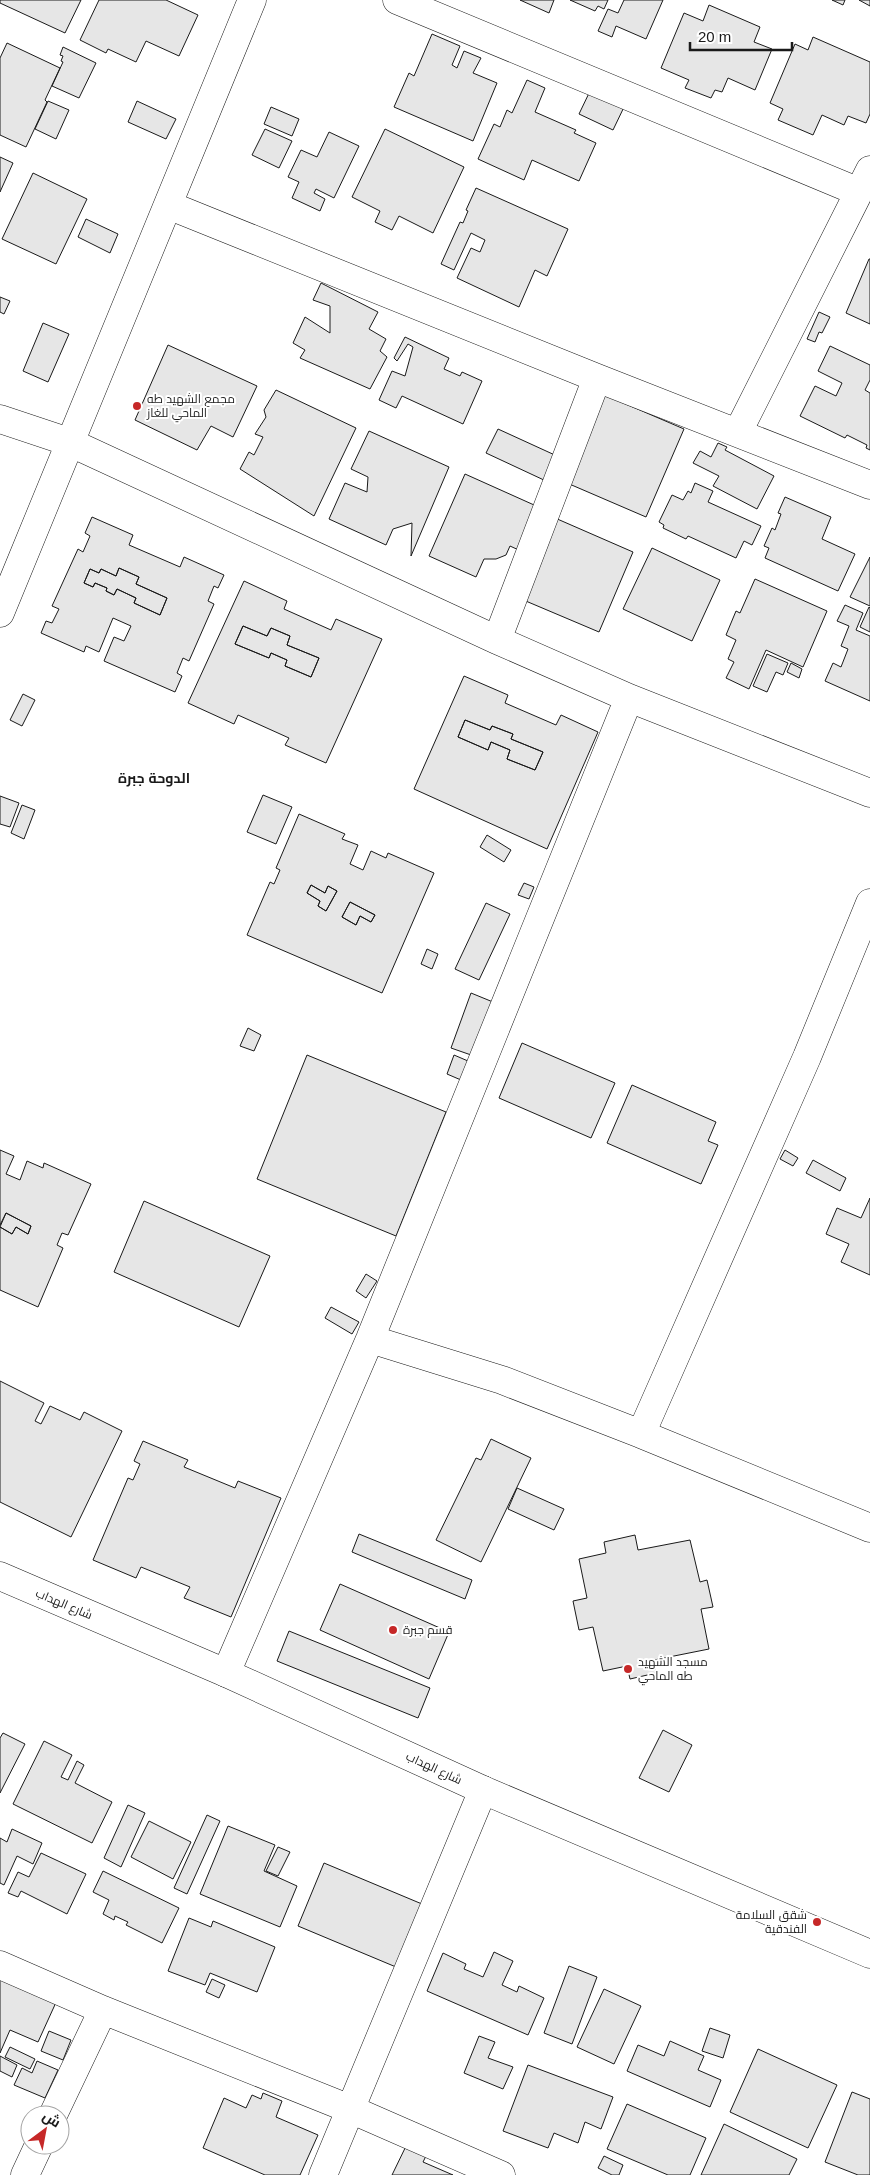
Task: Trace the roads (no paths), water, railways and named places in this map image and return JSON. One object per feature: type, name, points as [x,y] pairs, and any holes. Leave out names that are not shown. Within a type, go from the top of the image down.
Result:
[{"type":"street","points":[[0,613],[252,0]]},
{"type":"street","points":[[398,0],[865,181],[738,432]]},
{"type":"street","points":[[168,206],[870,485]]},
{"type":"street","points":[[498,640],[597,378]]},
{"type":"street","points":[[0,419],[69,442],[498,640],[629,698],[870,793]]},
{"type":"street","points":[[226,1673],[370,1339],[629,698]]},
{"type":"street","points":[[641,1434],[807,1057],[870,903]]},
{"type":"street","points":[[370,1339],[502,1380],[641,1434],[870,1528]]},
{"type":"street","name":"شارع الهداب","points":[[0,1576],[226,1673],[483,1790],[870,1954]]},
{"type":"street","points":[[324,2175],[483,1790]]},
{"type":"street","points":[[0,1965],[103,2010],[350,2109],[501,2175]]},
{"type":"street","points":[[58,2105],[103,2010]]},
{"type":"street","points":[[28,2174],[35,2155]]},
{"type":"place","name":"مجمع الشهيد طه الماحي للغاز","points":[[137,406]]},
{"type":"place","name":"قسم جبرة","points":[[393,1630]]},
{"type":"place","name":"مسجد الشهيد طه الماحي","points":[[628,1669]]},
{"type":"place","name":"شقق السلامة الفندقية","points":[[817,1922]]},
{"type":"district","name":"الدوحة جبرة","points":[[154,778]]}]
